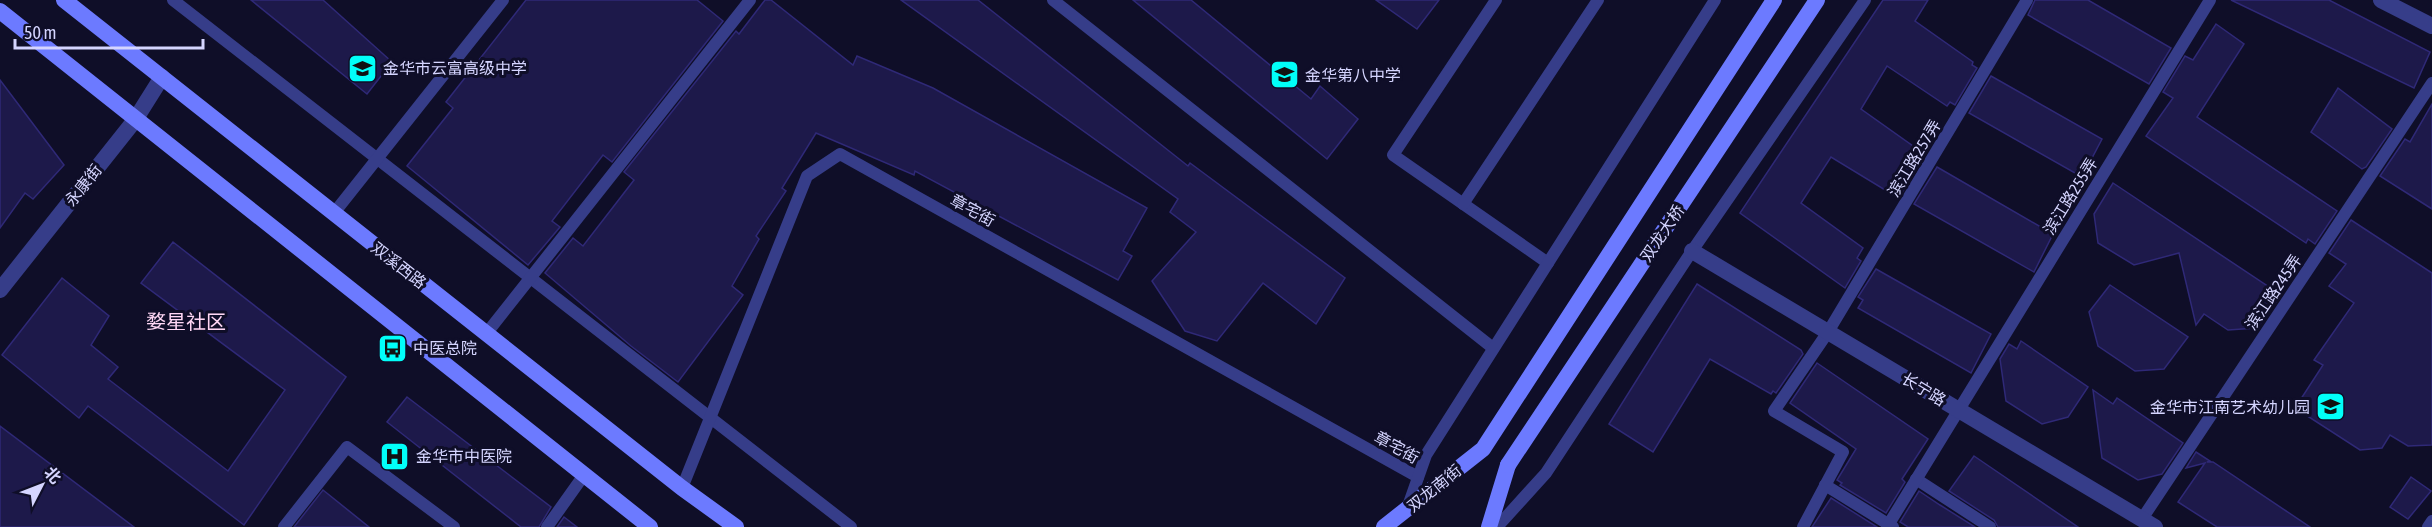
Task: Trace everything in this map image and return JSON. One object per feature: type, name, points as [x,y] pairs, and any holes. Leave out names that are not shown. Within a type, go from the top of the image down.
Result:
[{"type":"main road","name":"双溪西路","points":[[64,0],[682,488],[736,527]]},
{"type":"main road","name":"双龙大桥","points":[[1483,449],[1774,0]]},
{"type":"main road","name":"双龙大桥","points":[[1489,527],[1508,465],[1817,0]]},
{"type":"main road","points":[[0,11],[650,527]]},
{"type":"main road","name":"双龙南街","points":[[1384,527],[1483,449]]},
{"type":"street","points":[[2381,0],[2432,27]]},
{"type":"street","name":"永康街","points":[[0,290],[135,120],[162,77]]},
{"type":"street","name":"长宁路","points":[[1692,251],[2149,523]]},
{"type":"lane","points":[[173,0],[851,527]]},
{"type":"lane","points":[[334,213],[503,0]]},
{"type":"lane","points":[[486,334],[750,0]]},
{"type":"lane","points":[[1053,0],[1493,348]]},
{"type":"lane","points":[[1496,0],[1393,155],[1548,263]]},
{"type":"lane","points":[[1463,204],[1598,0]]},
{"type":"lane","points":[[1407,510],[1425,455],[1715,0]]},
{"type":"lane","points":[[1497,527],[1546,473],[1692,251],[1865,0]]},
{"type":"lane","name":"滨江路257弄","points":[[1825,485],[1843,452],[1774,411],[1828,332],[2027,0]]},
{"type":"lane","name":"滨江路255弄","points":[[1889,526],[1916,478],[2210,0]]},
{"type":"lane","name":"滨江路245弄","points":[[2149,523],[2432,83]]},
{"type":"lane","name":"章宅街","points":[[682,488],[807,176],[840,154],[1418,477]]},
{"type":"lane","points":[[284,527],[347,447],[454,527]]},
{"type":"lane","points":[[547,527],[584,475]]},
{"type":"lane","points":[[1916,478],[1990,527]]},
{"type":"lane","points":[[1803,527],[1825,485],[1889,526]]},
{"type":"lane","points":[[2428,527],[2432,521]]},
{"type":"building","points":[[251,0],[323,0],[392,62],[367,94]]},
{"type":"building","points":[[526,0],[697,0],[723,21],[612,162],[603,155],[552,221],[560,227],[528,265],[407,166],[453,108],[446,102]]},
{"type":"building","points":[[765,0],[771,0],[853,65],[857,56],[933,88],[1147,208],[1123,251],[1132,256],[1118,280],[915,171],[914,175],[816,133],[782,188],[786,191],[756,236],[759,239],[732,286],[743,295],[678,382],[631,346],[545,273],[573,238],[583,246],[634,180],[624,172],[736,31],[739,34]]},
{"type":"building","points":[[901,0],[978,0],[1188,166],[1190,163],[1345,278],[1316,324],[1263,283],[1217,341],[1185,331],[1152,281],[1196,232],[1170,212],[1178,199]]},
{"type":"building","points":[[1133,0],[1191,0],[1311,99],[1320,86],[1358,119],[1327,159]]},
{"type":"building","points":[[1376,0],[1439,0],[1417,29]]},
{"type":"building","points":[[1883,0],[1928,0],[1915,21],[1973,62],[1972,65],[1977,68],[1955,105],[1950,102],[1947,106],[1887,66],[1861,109],[1920,151],[1917,156],[1922,159],[1900,196],[1897,194],[1895,196],[1831,157],[1801,203],[1863,248],[1857,258],[1861,261],[1845,288],[1740,213]]},
{"type":"building","points":[[2035,0],[2088,0],[2171,48],[2149,84],[2028,15]]},
{"type":"building","points":[[2231,0],[2329,0],[2430,52],[2414,88]]},
{"type":"building","points":[[2216,24],[2244,44],[2197,117],[2337,211],[2315,244],[2308,239],[2306,243],[2146,136],[2173,98],[2163,92],[2185,56],[2193,60]]},
{"type":"building","points":[[1991,76],[2102,139],[2082,177],[1969,113]]},
{"type":"building","points":[[0,80],[64,165],[33,199],[25,193],[0,228]]},
{"type":"building","points":[[2338,88],[2392,129],[2366,167],[2362,169],[2311,132]]},
{"type":"building","points":[[2432,104],[2432,209],[2380,176],[2405,139],[2410,142]]},
{"type":"building","points":[[1937,167],[2053,234],[2034,272],[1914,204]]},
{"type":"building","points":[[2113,183],[2281,295],[2257,328],[2228,330],[2204,314],[2196,325],[2179,253],[2134,265],[2098,243],[2094,214]]},
{"type":"building","points":[[2351,220],[2432,273],[2432,445],[2408,446],[2390,435],[2382,448],[2360,450],[2295,408],[2323,365],[2314,360],[2354,303],[2329,286],[2346,264],[2329,253]]},
{"type":"building","points":[[173,242],[346,377],[244,525],[88,406],[79,418],[2,355],[62,278],[109,316],[91,345],[118,367],[108,379],[228,471],[285,390],[141,283]]},
{"type":"building","points":[[1876,269],[1991,334],[1971,373],[1858,308],[1863,300],[1858,297]]},
{"type":"building","points":[[1697,284],[1801,350],[1803,354],[1776,393],[1773,391],[1771,394],[1710,359],[1653,452],[1609,424]]},
{"type":"building","points":[[2110,285],[2188,337],[2164,369],[2135,371],[2098,346],[2089,312]]},
{"type":"building","points":[[2021,341],[2088,387],[2068,417],[2042,424],[2006,401],[2000,359],[2009,344],[2017,349]]},
{"type":"building","points":[[1817,363],[1928,439],[1902,479],[1905,482],[1886,513],[1840,485],[1842,483],[1837,480],[1856,449],[1790,403]]},
{"type":"building","points":[[2093,390],[2113,404],[2117,398],[2183,443],[2162,474],[2138,480],[2102,458]]},
{"type":"building","points":[[407,397],[551,507],[539,527],[521,527],[387,422]]},
{"type":"building","points":[[0,426],[134,527],[0,527]]},
{"type":"building","points":[[2196,452],[2210,461],[2207,462],[2213,462],[2310,527],[2217,527],[2178,502],[2205,463],[2186,468]]},
{"type":"building","points":[[1974,456],[2078,527],[1998,527],[1994,520],[1949,491]]},
{"type":"building","points":[[2411,477],[2431,491],[2408,519],[2390,507]]},
{"type":"building","points":[[323,490],[369,527],[294,527]]},
{"type":"building","points":[[1919,491],[1975,527],[1908,527],[1900,522]]},
{"type":"building","points":[[1831,498],[1877,527],[1812,527]]},
{"type":"building","points":[[564,517],[577,527],[557,527]]},
{"type":"place","name":"金华市云富高级中学","points":[[362,68]]},
{"type":"place","name":"金华第八中学","points":[[1284,75]]},
{"type":"place","name":"中医总院","points":[[392,348]]},
{"type":"place","name":"金华市江南艺术幼儿园","points":[[2331,407]]},
{"type":"place","name":"金华市中医院","points":[[395,456]]},
{"type":"district","name":"婺星社区","points":[[186,322]]}]
